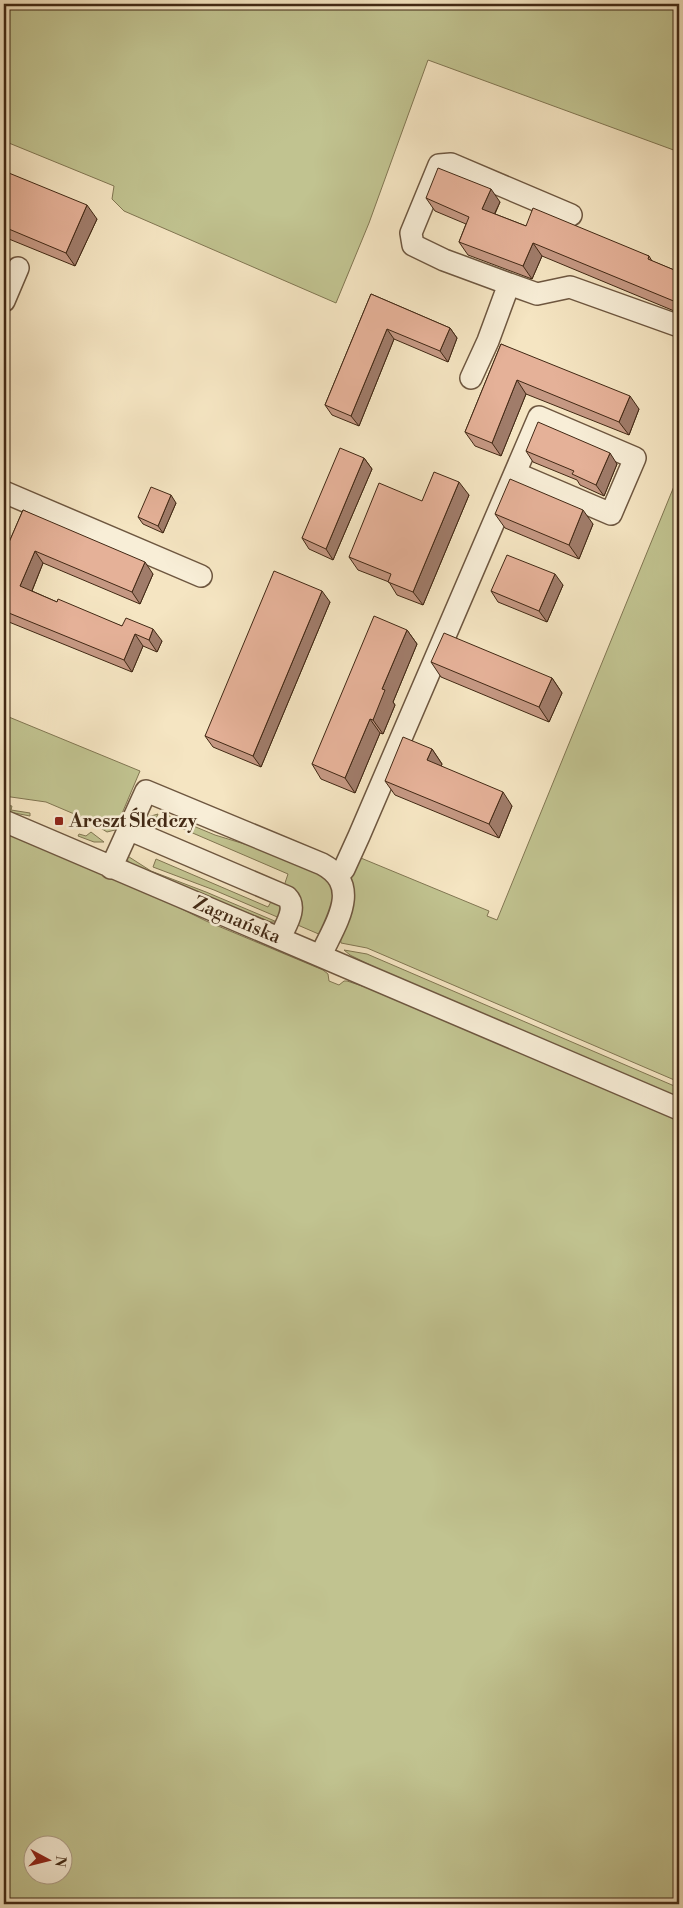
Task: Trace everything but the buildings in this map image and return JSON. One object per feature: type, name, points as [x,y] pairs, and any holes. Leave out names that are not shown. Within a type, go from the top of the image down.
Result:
[{"type":"street","points":[[571,215],[451,164],[439,165],[410,233],[413,245],[444,260],[537,294],[570,287],[660,321],[679,326]]},
{"type":"street","points":[[4,301],[18,268]]},
{"type":"street","points":[[472,378],[509,284]]},
{"type":"street","points":[[338,876],[344,868],[359,836],[539,416],[635,458],[611,514],[515,473]]},
{"type":"street","points":[[4,492],[201,576]]},
{"type":"street","points":[[111,868],[146,791],[322,864],[338,876],[343,889],[343,902],[321,955]]},
{"type":"street","name":"Zagnańska","points":[[4,821],[679,1109]]},
{"type":"street","points":[[128,829],[287,897],[291,902],[292,908],[280,938]]},
{"type":"green space","points":[[4,4],[679,4],[679,152],[428,60],[369,223],[336,303],[124,211],[112,199],[114,186],[4,141],[4,128],[8,117],[4,116]]},
{"type":"green space","points":[[679,474],[679,1082],[367,948],[341,943],[340,934],[349,875],[356,856],[489,911],[487,916],[497,920]]},
{"type":"green space","points":[[4,715],[140,771],[115,830],[107,832],[86,819],[46,802],[4,796]]},
{"type":"green space","points":[[4,805],[12,806],[11,810],[30,813],[30,816],[4,811]]},
{"type":"green space","points":[[158,814],[150,832],[139,824],[144,818]]},
{"type":"green space","points":[[167,815],[215,835],[264,850],[325,876],[336,896],[321,935],[293,923],[284,886],[288,874],[167,822]]},
{"type":"green space","points":[[4,829],[144,890],[206,921],[323,970],[328,974],[329,981],[339,985],[347,981],[419,1005],[679,1116],[679,1904],[4,1904]]},
{"type":"green space","points":[[91,832],[104,842],[94,842],[78,836],[79,834],[86,836]]},
{"type":"green space","points":[[126,855],[151,871],[277,922],[270,922],[146,872],[129,864]]},
{"type":"green space","points":[[156,859],[268,907],[272,900],[282,901],[282,919],[153,867]]},
{"type":"green space","points":[[344,950],[367,954],[679,1088],[679,1101],[408,984],[350,955]]},
{"type":"place","name":"Areszt Śledczy","points":[[59,821]]}]
